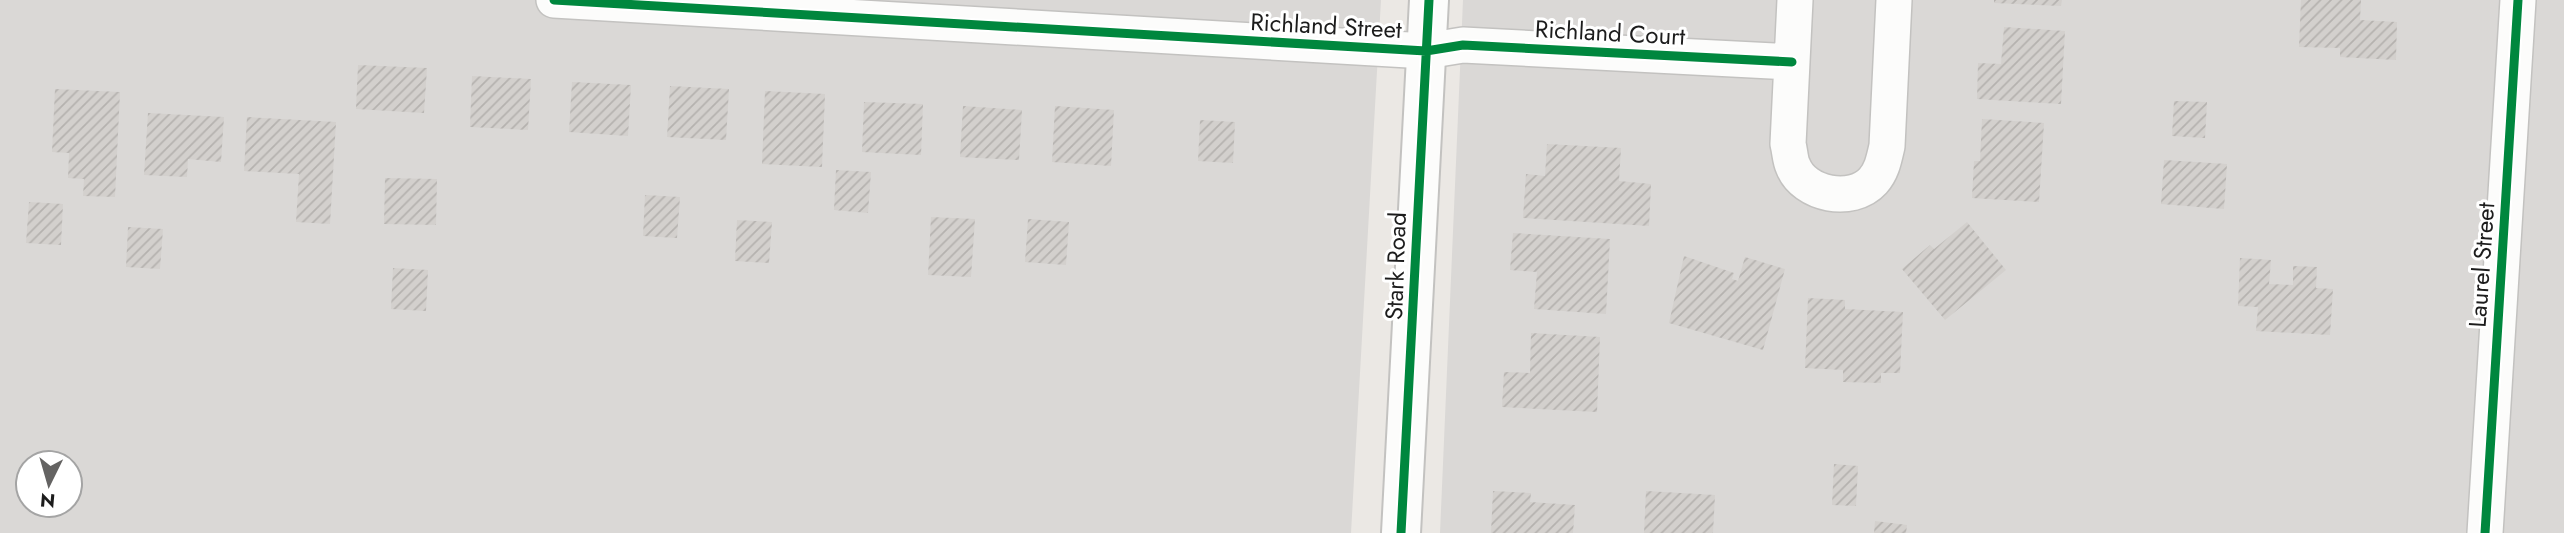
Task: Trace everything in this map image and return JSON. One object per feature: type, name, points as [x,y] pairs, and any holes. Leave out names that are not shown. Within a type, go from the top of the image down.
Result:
[{"type":"street","name":"Richland Street","points":[[554,0],[1426,51]]},
{"type":"street","name":"Stark Road","points":[[1401,533],[1429,0]]},
{"type":"street","points":[[1795,0],[1788,144],[1793,167],[1804,181],[1818,190],[1835,194],[1854,193],[1872,183],[1883,166],[1887,146],[1894,0]]},
{"type":"street","name":"Laurel Street","points":[[2484,533],[2518,0]]},
{"type":"street","name":"Richland Court","points":[[1426,51],[1463,45],[1792,62]]},
{"type":"shaded area","points":[[0,0],[1381,0],[1351,533],[0,533]]},
{"type":"shaded area","points":[[1463,0],[2564,0],[2564,533],[1440,533]]},
{"type":"building","points":[[1994,0],[2062,0],[2061,6],[1994,3]]},
{"type":"building","points":[[2301,0],[2361,0],[2360,20],[2397,22],[2396,60],[2340,57],[2340,48],[2299,47]]},
{"type":"building","points":[[2004,27],[2065,31],[2061,104],[1977,99],[1978,63],[2001,64]]},
{"type":"building","points":[[358,65],[427,68],[424,113],[356,109]]},
{"type":"building","points":[[472,76],[531,79],[528,130],[470,127]]},
{"type":"building","points":[[572,82],[631,85],[628,136],[569,132]]},
{"type":"building","points":[[670,86],[729,89],[726,140],[667,137]]},
{"type":"building","points":[[55,89],[120,92],[115,197],[83,196],[84,179],[68,178],[69,153],[52,152]]},
{"type":"building","points":[[765,91],[825,94],[822,167],[762,164]]},
{"type":"building","points":[[2174,101],[2207,102],[2205,138],[2172,136]]},
{"type":"building","points":[[864,102],[923,104],[921,155],[862,152]]},
{"type":"building","points":[[963,106],[1022,110],[1019,160],[960,157]]},
{"type":"building","points":[[1055,106],[1114,110],[1111,166],[1052,162]]},
{"type":"building","points":[[148,113],[224,117],[221,162],[188,159],[187,177],[144,175]]},
{"type":"building","points":[[247,117],[336,122],[330,224],[296,222],[299,174],[244,171]]},
{"type":"building","points":[[1982,119],[2044,123],[2039,202],[1972,198],[1974,161],[1980,161]]},
{"type":"building","points":[[1200,120],[1235,122],[1233,163],[1198,161]]},
{"type":"building","points":[[1547,144],[1621,148],[1619,181],[1651,184],[1649,226],[1523,218],[1526,174],[1545,176]]},
{"type":"building","points":[[2164,160],[2227,164],[2224,209],[2161,204]]},
{"type":"building","points":[[836,170],[871,172],[868,213],[834,210]]},
{"type":"building","points":[[385,178],[437,179],[436,225],[384,224]]},
{"type":"building","points":[[645,195],[680,197],[677,238],[643,236]]},
{"type":"building","points":[[29,202],[63,204],[61,245],[26,243]]},
{"type":"building","points":[[931,217],[975,219],[971,277],[928,275]]},
{"type":"building","points":[[1028,219],[1069,222],[1066,265],[1025,262]]},
{"type":"building","points":[[737,220],[772,222],[769,263],[735,261]]},
{"type":"building","points":[[1967,222],[2006,270],[1945,320],[1902,269],[1930,245],[1934,249]]},
{"type":"building","points":[[128,227],[163,229],[160,269],[126,267]]},
{"type":"building","points":[[1513,233],[1610,239],[1606,314],[1534,309],[1537,272],[1510,270]]},
{"type":"building","points":[[1684,256],[1734,273],[1732,279],[1738,281],[1745,257],[1785,269],[1763,350],[1669,323]]},
{"type":"building","points":[[2240,258],[2271,260],[2269,284],[2293,285],[2293,266],[2317,267],[2316,288],[2333,289],[2330,335],[2256,331],[2258,307],[2238,306]]},
{"type":"building","points":[[393,268],[428,270],[426,311],[391,309]]},
{"type":"building","points":[[1808,298],[1845,300],[1845,309],[1903,312],[1900,373],[1881,373],[1881,383],[1843,382],[1843,370],[1805,368]]},
{"type":"building","points":[[1531,333],[1600,337],[1597,412],[1502,407],[1504,372],[1530,373]]},
{"type":"building","points":[[1834,464],[1858,466],[1856,506],[1832,505]]},
{"type":"building","points":[[1493,491],[1531,493],[1530,502],[1575,505],[1573,533],[1491,533]]},
{"type":"building","points":[[1646,491],[1715,495],[1713,533],[1644,533]]},
{"type":"building","points":[[1875,521],[1907,525],[1906,533],[1874,533]]},
{"type":"cycle path","points":[[554,0],[1426,51],[1463,45],[1792,62]]},
{"type":"cycle path","points":[[1401,533],[1429,0]]},
{"type":"cycle path","points":[[2485,533],[2518,0]]}]
